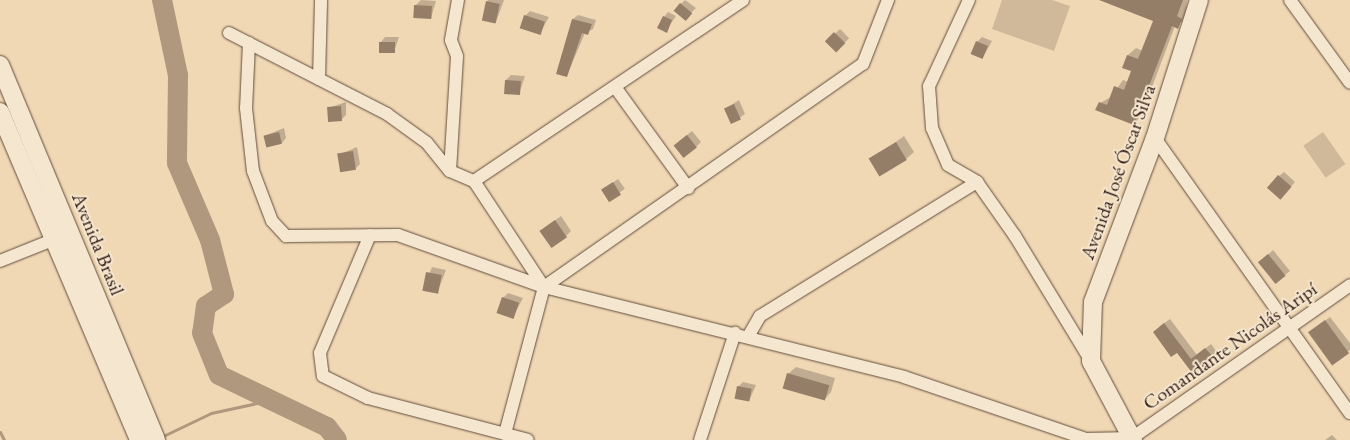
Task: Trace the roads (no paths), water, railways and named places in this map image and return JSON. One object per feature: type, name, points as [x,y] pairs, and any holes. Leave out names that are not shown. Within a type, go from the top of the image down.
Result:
[{"type":"main road","name":"Avenida José Óscar Silva","points":[[1090,361],[1092,302],[1155,138],[1199,0]]},
{"type":"main road","name":"Avenida Brasil","points":[[0,65],[70,232],[147,438]]},
{"type":"main road","name":"Avenida Brasil","points":[[0,112],[54,239],[147,438]]},
{"type":"main road","points":[[1090,361],[1131,439]]},
{"type":"street","points":[[319,79],[320,0]]},
{"type":"street","points":[[450,171],[457,56],[451,40],[458,0]]},
{"type":"street","points":[[474,181],[743,0]]},
{"type":"street","points":[[505,434],[544,287],[688,188],[862,64],[888,0]]},
{"type":"street","points":[[969,0],[929,86],[928,108],[948,165],[977,182],[1090,361]]},
{"type":"street","points":[[1290,0],[1346,67],[1350,83]]},
{"type":"street","points":[[230,33],[387,114],[427,143],[450,171],[474,181],[544,287]]},
{"type":"street","points":[[249,43],[246,108],[253,172],[272,221],[286,236],[398,235],[544,287],[749,335],[904,377],[1086,439],[1131,439]]},
{"type":"street","points":[[615,87],[688,188]]},
{"type":"street","points":[[1155,138],[1350,413]]},
{"type":"street","points":[[749,335],[760,316],[977,182]]},
{"type":"street","points":[[0,261],[70,232]]},
{"type":"street","points":[[370,234],[320,353],[323,376],[368,398],[528,440]]},
{"type":"street","name":"Comandante Nicolás Aripí","points":[[1131,439],[1289,325],[1350,285]]},
{"type":"street","points":[[700,440],[736,333]]},
{"type":"waterway","points":[[162,0],[178,75],[177,163],[210,240],[224,294],[206,306],[202,333],[219,375],[327,427],[337,440]]},
{"type":"waterway","points":[[161,437],[211,413],[271,400]]},
{"type":"waterway","points":[[0,432],[4,440]]}]
